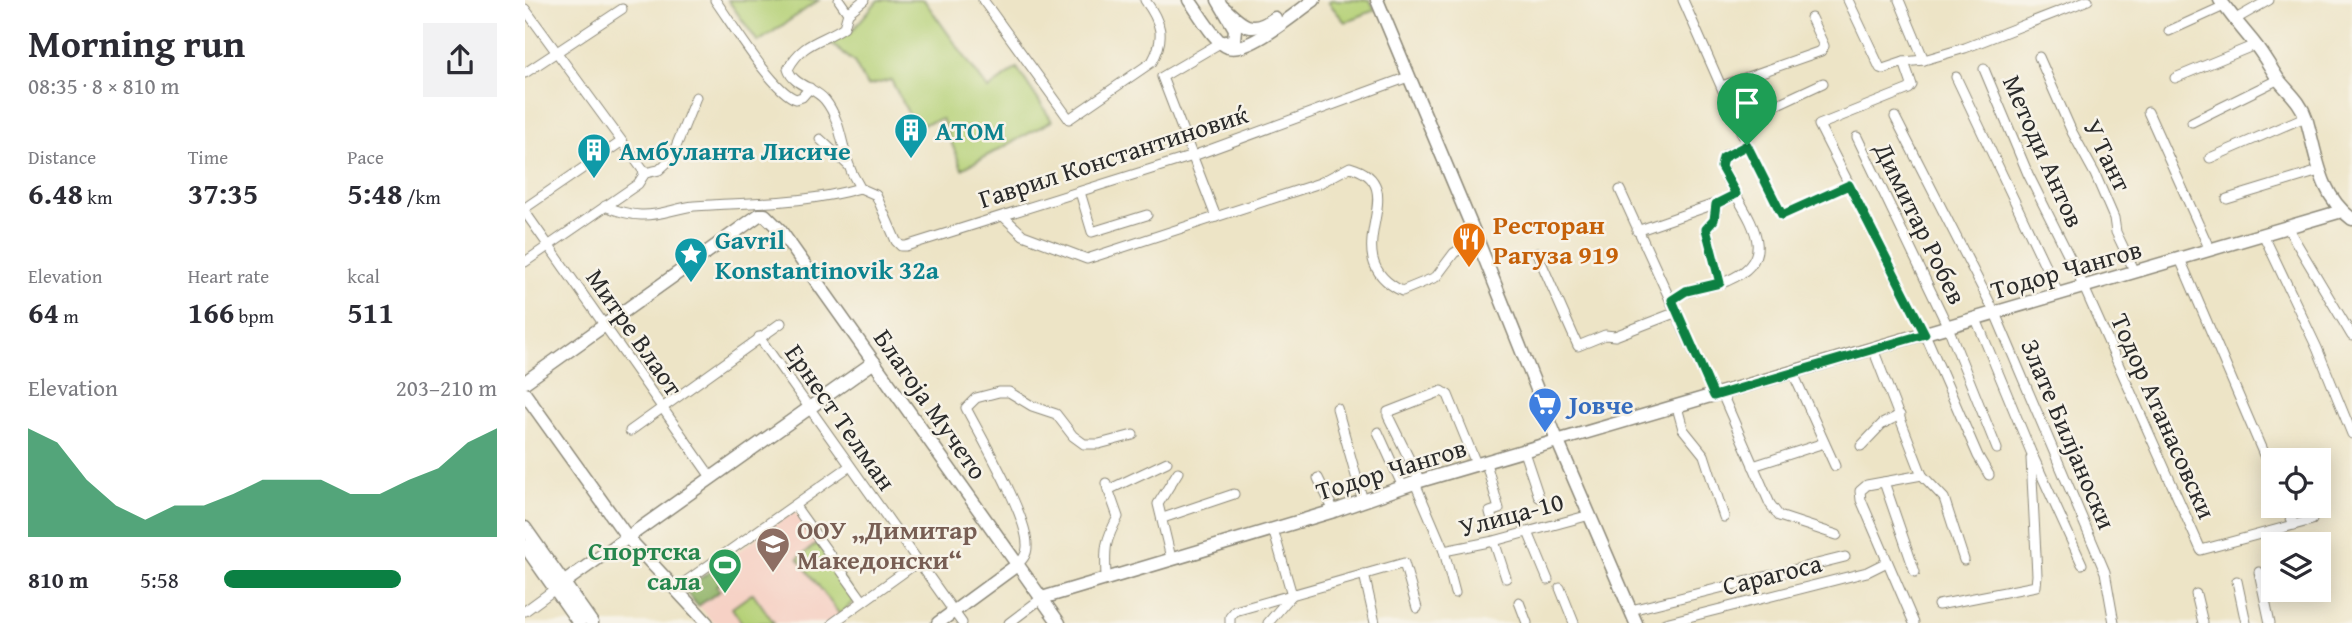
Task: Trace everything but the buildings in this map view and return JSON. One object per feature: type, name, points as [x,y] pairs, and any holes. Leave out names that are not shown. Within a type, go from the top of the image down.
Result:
[{"type":"street","points":[[715,0],[786,95],[796,99],[802,97],[810,88]]},
{"type":"street","points":[[839,0],[848,13]]},
{"type":"street","points":[[605,206],[626,214],[650,215],[695,206],[762,204],[860,188],[849,166],[844,141],[829,106],[818,92],[792,78],[788,69],[810,44],[844,27],[848,13],[864,0]]},
{"type":"street","points":[[983,0],[1069,119],[1152,62],[1159,49],[1161,32],[1156,16],[1145,0]]},
{"type":"street","points":[[1189,0],[1220,43],[1228,47],[1244,47],[1314,0]]},
{"type":"street","points":[[1221,4],[1245,27],[1260,27],[1301,0]]},
{"type":"street","points":[[1377,0],[1477,239],[1557,442],[1633,617],[1845,557]]},
{"type":"street","points":[[1683,0],[1747,145],[1782,215],[1849,185]]},
{"type":"street","points":[[1849,0],[1879,68],[1882,69],[1965,48],[2088,0]]},
{"type":"street","points":[[1899,0],[1924,60]]},
{"type":"street","points":[[2234,20],[2269,0]]},
{"type":"street","points":[[2169,31],[2222,3],[2298,102],[2305,117],[2319,171],[2333,201],[2349,213]]},
{"type":"street","points":[[1216,217],[1162,77],[1220,43],[1234,40],[1236,34],[1221,4]]},
{"type":"street","points":[[525,9],[645,173]]},
{"type":"street","points":[[525,73],[622,9]]},
{"type":"street","points":[[1722,86],[1821,51],[1824,46],[1811,18]]},
{"type":"street","points":[[2175,78],[2255,45]]},
{"type":"street","name":"У Тант","points":[[2039,57],[2114,218],[2116,232],[2135,272]]},
{"type":"street","points":[[1904,62],[1912,85],[1909,89],[1819,125],[1925,334],[1977,456],[1989,475]]},
{"type":"street","name":"Методи Антов","points":[[1984,69],[2028,174],[2084,287]]},
{"type":"street","name":"Гаврил Константиновиќ","points":[[860,188],[876,195],[896,241],[901,246],[1004,217],[1193,156],[1408,77]]},
{"type":"street","points":[[1956,77],[2059,295]]},
{"type":"street","points":[[2192,122],[2279,79]]},
{"type":"street","points":[[1737,123],[1823,83]]},
{"type":"street","points":[[525,261],[638,184],[645,173],[659,170],[671,159],[696,97]]},
{"type":"street","points":[[2148,112],[2210,250]]},
{"type":"street","name":"Злате Билјаноски","points":[[1895,117],[1995,313],[2105,572],[2114,623]]},
{"type":"street","points":[[2210,158],[2305,117]]},
{"type":"street","name":"Димитар Робев","points":[[1857,137],[1948,327],[1997,449]]},
{"type":"street","points":[[820,139],[849,166]]},
{"type":"street","points":[[525,210],[621,142]]},
{"type":"street","points":[[1672,300],[1686,291],[1720,283],[1744,272],[1758,256],[1758,239],[1721,167],[1726,155],[1747,145]]},
{"type":"street","points":[[1004,217],[1023,235],[1083,259],[1320,183],[1350,167],[1364,171],[1377,185],[1379,199],[1372,228],[1371,255],[1382,279],[1390,286],[1402,291],[1429,281],[1442,270],[1454,253],[1477,239]]},
{"type":"street","points":[[2227,199],[2319,171]]},
{"type":"street","points":[[1620,190],[1770,503],[1779,516],[1837,535]]},
{"type":"street","points":[[1080,191],[1092,232],[1147,215]]},
{"type":"street","points":[[1637,230],[1716,204],[1736,194]]},
{"type":"street","points":[[1716,204],[1714,220],[1706,229],[1720,283]]},
{"type":"street","name":"Митре Влаот","points":[[525,210],[711,477]]},
{"type":"street","name":"Тодор Чангов","points":[[1009,623],[1042,598],[1106,577],[1334,511],[1412,484],[2263,234],[2349,213]]},
{"type":"street","name":"Благоја Мучето","points":[[605,326],[762,214],[770,219],[1059,623]]},
{"type":"street","points":[[2287,227],[2352,336]]},
{"type":"street","points":[[2263,234],[2317,348],[2352,434]]},
{"type":"street","points":[[1537,253],[1578,346],[1605,335],[1615,336],[1677,312]]},
{"type":"street","points":[[2180,259],[2261,448]]},
{"type":"street","name":"Тодор Атанасовски","points":[[2084,287],[2200,550],[2312,520]]},
{"type":"street","points":[[1976,319],[2031,452],[2082,564]]},
{"type":"street","points":[[630,431],[781,323]]},
{"type":"street","points":[[525,382],[605,326]]},
{"type":"street","name":"Ернест Телман","points":[[759,337],[962,623]]},
{"type":"street","points":[[1873,349],[1922,475],[1944,498],[1964,560]]},
{"type":"street","points":[[525,611],[874,362]]},
{"type":"street","points":[[1793,373],[1835,466]]},
{"type":"street","points":[[937,623],[1017,565],[1027,551],[1025,532],[1004,481],[967,408],[976,398],[1009,392],[1032,406],[1056,414],[1073,436],[1084,444],[1099,444],[1133,435]]},
{"type":"street","points":[[1455,593],[1444,551],[1412,484],[1388,412],[1445,392],[1482,464],[1499,509],[1490,512],[1493,523]]},
{"type":"street","points":[[525,394],[628,538],[707,623]]},
{"type":"street","points":[[1677,407],[1683,429],[1704,455],[1724,517]]},
{"type":"street","points":[[1337,408],[1363,501]]},
{"type":"street","points":[[1861,446],[1882,424],[1900,415]]},
{"type":"street","points":[[1378,432],[1412,484]]},
{"type":"street","points":[[1753,466],[1823,443]]},
{"type":"street","points":[[1524,452],[1539,497]]},
{"type":"street","name":"Злате Билјаноски","points":[[1938,605],[2035,586],[2037,575],[2031,452]]},
{"type":"street","points":[[1106,577],[1106,539],[1120,515],[1107,487],[1167,462]]},
{"type":"street","points":[[675,589],[850,466]]},
{"type":"street","points":[[1171,558],[1159,504],[1178,472]]},
{"type":"street","points":[[1914,623],[1861,500],[1860,491],[1867,485],[1922,475]]},
{"type":"street","points":[[1318,478],[1334,511]]},
{"type":"street","points":[[1884,482],[1915,572]]},
{"type":"street","points":[[1163,518],[1234,494]]},
{"type":"street","points":[[795,506],[863,601]]},
{"type":"street","name":"Улица-10","points":[[1444,551],[1494,541],[1590,515]]},
{"type":"street","points":[[2291,518],[2294,525]]},
{"type":"street","points":[[525,528],[579,623]]},
{"type":"street","points":[[1273,529],[1292,595]]},
{"type":"street","points":[[1528,532],[1548,580]]},
{"type":"street","points":[[1494,541],[1506,578]]},
{"type":"street","points":[[525,547],[591,623]]},
{"type":"street","points":[[833,623],[918,562]]},
{"type":"street","name":"Сарагоса","points":[[1665,623],[1867,572],[1887,562]]},
{"type":"street","points":[[1230,623],[1230,617],[1235,611],[1404,563],[1417,608]]},
{"type":"street","points":[[2259,572],[2270,623]]},
{"type":"street","points":[[1363,574],[1375,623]]},
{"type":"street","points":[[2237,581],[2246,623]]},
{"type":"street","points":[[1560,588],[1574,623]]},
{"type":"street","points":[[2196,594],[2203,623]]},
{"type":"street","points":[[1268,623],[1292,595]]},
{"type":"street","points":[[1519,602],[1527,623]]},
{"type":"shaded area","name":"ООУ „Димитар Македонски“","points":[[793,512],[857,598],[828,623],[714,623],[698,606],[687,588]]},
{"type":"green space","points":[[728,0],[819,0],[758,42]]},
{"type":"green space","points":[[878,0],[924,0],[988,89],[1017,68],[1052,121],[962,169],[942,119],[915,126],[891,80],[867,86],[854,62],[829,42],[851,32]]},
{"type":"green space","points":[[1370,0],[1375,10],[1345,22],[1328,2]]},
{"type":"green space","points":[[818,543],[857,598],[840,615],[798,558]]},
{"type":"green space","points":[[726,560],[735,572],[716,586],[720,591],[698,606],[686,592],[687,588]]},
{"type":"green space","points":[[753,593],[774,623],[742,623],[732,608]]},
{"type":"place","name":"АТОМ","points":[[911,160]]},
{"type":"place","name":"Амбуланта Лисиче","points":[[594,180]]},
{"type":"place","name":"Ресторан Рагуза 919","points":[[1469,269]]},
{"type":"place","name":"Gavril Konstantinovik 32a","points":[[691,284]]},
{"type":"place","name":"Јовче","points":[[1545,434]]},
{"type":"place","name":"ООУ „Димитар Македонски“","points":[[773,574]]},
{"type":"place","name":"Спортска сала","points":[[725,595]]},
{"type":"route","points":[[1747,145],[1782,215],[1849,185],[1925,334],[1714,396],[1672,300],[1682,292],[1720,283],[1706,229],[1714,220],[1716,204],[1736,194],[1721,167],[1723,158],[1747,145]]}]
